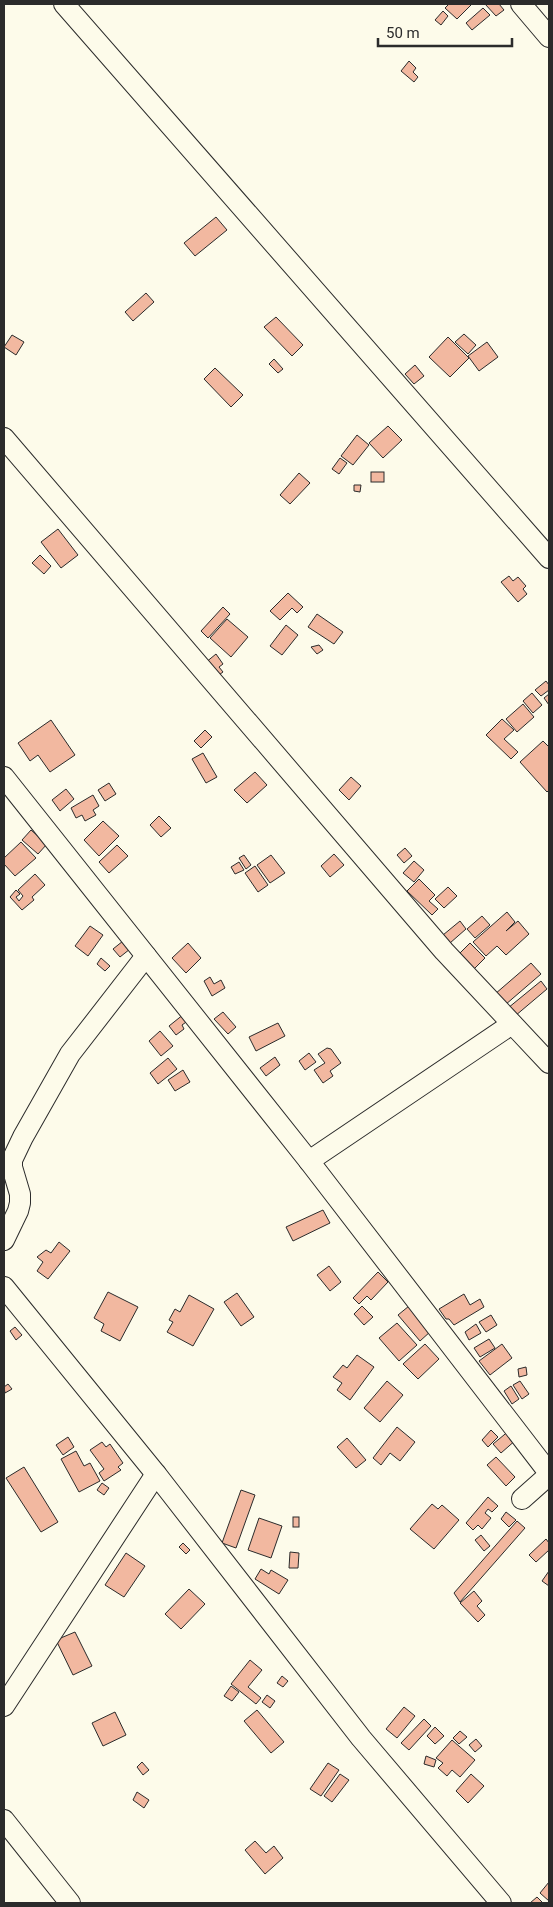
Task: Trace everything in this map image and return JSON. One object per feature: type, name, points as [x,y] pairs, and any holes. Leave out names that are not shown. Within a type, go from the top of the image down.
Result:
[{"type":"street","points":[[64,4],[549,558]]},
{"type":"street","points":[[520,4],[549,37]]},
{"type":"street","points":[[4,438],[444,951],[549,1063]]},
{"type":"street","points":[[4,777],[309,1161],[549,1474],[522,1499]]},
{"type":"street","points":[[4,1240],[20,1203],[20,1194],[12,1167],[12,1160],[23,1137],[70,1054],[146,956]]},
{"type":"street","points":[[309,1161],[512,1024]]},
{"type":"street","points":[[4,1287],[156,1474],[361,1738],[501,1903]]},
{"type":"street","points":[[4,1706],[156,1474]]},
{"type":"street","points":[[4,1820],[70,1903]]},
{"type":"building","points":[[449,4],[472,4],[457,19],[445,8]]},
{"type":"building","points":[[485,4],[499,4],[504,10],[496,16]]},
{"type":"building","points":[[483,8],[490,15],[472,30],[466,23]]},
{"type":"building","points":[[443,11],[448,16],[441,25],[435,20]]},
{"type":"building","points":[[409,61],[416,68],[413,72],[418,77],[414,82],[401,71]]},
{"type":"building","points":[[216,217],[227,230],[195,256],[184,243]]},
{"type":"building","points":[[146,293],[154,302],[133,321],[125,312]]},
{"type":"building","points":[[276,317],[303,345],[292,356],[264,327]]},
{"type":"building","points":[[464,334],[476,345],[468,354],[455,342]]},
{"type":"building","points":[[12,335],[24,342],[16,355],[4,347]]},
{"type":"building","points":[[448,337],[469,358],[450,377],[429,357]]},
{"type":"building","points":[[487,342],[498,357],[479,371],[468,356]]},
{"type":"building","points":[[274,359],[283,369],[278,373],[269,364]]},
{"type":"building","points":[[415,365],[424,376],[414,384],[405,374]]},
{"type":"building","points":[[215,368],[243,395],[231,407],[204,379]]},
{"type":"building","points":[[388,426],[402,440],[383,458],[369,443]]},
{"type":"building","points":[[357,435],[369,445],[353,465],[341,456]]},
{"type":"building","points":[[340,458],[347,463],[339,474],[332,469]]},
{"type":"building","points":[[371,472],[384,472],[384,482],[371,482]]},
{"type":"building","points":[[299,473],[310,483],[290,504],[280,495]]},
{"type":"building","points":[[354,485],[361,485],[360,492],[354,491]]},
{"type":"building","points":[[58,529],[78,555],[61,568],[41,542]]},
{"type":"building","points":[[40,555],[51,566],[44,574],[32,563]]},
{"type":"building","points":[[509,576],[513,581],[518,577],[526,586],[523,589],[527,594],[518,602],[501,582]]},
{"type":"building","points":[[288,593],[303,607],[297,613],[292,608],[280,620],[270,611]]},
{"type":"building","points":[[223,607],[230,614],[208,638],[201,631]]},
{"type":"building","points":[[317,614],[343,632],[334,644],[308,627]]},
{"type":"building","points":[[227,619],[248,637],[231,657],[210,638]]},
{"type":"building","points":[[286,625],[298,635],[282,655],[270,646]]},
{"type":"building","points":[[319,645],[323,650],[317,654],[311,647]]},
{"type":"building","points":[[216,654],[223,664],[219,667],[223,672],[216,677],[205,663]]},
{"type":"building","points":[[546,681],[549,685],[549,690],[541,696],[535,690]]},
{"type":"building","points":[[532,693],[542,705],[533,713],[523,701]]},
{"type":"building","points":[[549,694],[549,705],[544,698]]},
{"type":"building","points":[[523,704],[534,717],[517,732],[506,719]]},
{"type":"building","points":[[502,719],[514,730],[504,739],[518,752],[511,759],[486,735]]},
{"type":"building","points":[[51,720],[75,755],[50,772],[38,755],[30,761],[18,743]]},
{"type":"building","points":[[205,730],[212,737],[201,748],[194,741]]},
{"type":"building","points":[[543,741],[549,747],[549,790],[547,792],[520,762]]},
{"type":"building","points":[[203,753],[217,777],[206,783],[192,759]]},
{"type":"building","points":[[255,772],[267,785],[247,803],[234,790]]},
{"type":"building","points":[[351,777],[361,786],[349,800],[339,790]]},
{"type":"building","points":[[109,783],[116,794],[105,801],[98,790]]},
{"type":"building","points":[[66,789],[74,799],[60,811],[52,800]]},
{"type":"building","points":[[93,795],[99,806],[93,810],[96,815],[85,821],[82,815],[76,818],[71,808]]},
{"type":"building","points":[[159,816],[171,828],[161,837],[150,825]]},
{"type":"building","points":[[103,821],[119,836],[99,856],[84,840]]},
{"type":"building","points":[[31,830],[47,844],[38,854],[22,840]]},
{"type":"building","points":[[21,842],[36,858],[15,876],[4,864],[4,858]]},
{"type":"building","points":[[117,845],[128,856],[109,873],[99,862]]},
{"type":"building","points":[[405,848],[412,856],[404,863],[397,855]]},
{"type":"building","points":[[334,854],[344,865],[330,877],[321,866]]},
{"type":"building","points":[[244,855],[251,865],[246,869],[239,858]]},
{"type":"building","points":[[271,855],[285,873],[270,883],[257,865]]},
{"type":"building","points":[[414,861],[424,870],[414,882],[403,873]]},
{"type":"building","points":[[239,862],[244,870],[235,874],[231,867]]},
{"type":"building","points":[[255,866],[268,885],[258,892],[245,873]]},
{"type":"building","points":[[35,874],[45,885],[32,897],[34,900],[22,910],[10,897],[16,890],[20,894],[16,897],[19,901],[23,896],[18,890]]},
{"type":"building","points":[[419,879],[435,895],[429,901],[438,909],[432,915],[407,891]]},
{"type":"building","points":[[448,887],[457,896],[444,908],[435,899]]},
{"type":"building","points":[[507,912],[515,922],[506,931],[518,921],[529,934],[506,955],[497,946],[486,956],[473,942]]},
{"type":"building","points":[[482,916],[490,925],[475,938],[467,929]]},
{"type":"building","points":[[460,921],[466,929],[450,943],[443,935]]},
{"type":"building","points":[[90,926],[103,935],[88,956],[75,946]]},
{"type":"building","points":[[123,941],[130,949],[120,957],[113,949]]},
{"type":"building","points":[[188,943],[201,958],[186,973],[172,958]]},
{"type":"building","points":[[470,943],[485,958],[474,969],[459,954]]},
{"type":"building","points":[[101,958],[110,966],[105,971],[97,964]]},
{"type":"building","points":[[531,963],[541,974],[505,1005],[495,994]]},
{"type":"building","points":[[210,977],[214,984],[221,980],[225,988],[212,996],[204,981]]},
{"type":"building","points":[[541,981],[547,989],[515,1016],[508,1008]]},
{"type":"building","points":[[223,1012],[236,1027],[228,1034],[214,1019]]},
{"type":"building","points":[[184,1014],[189,1020],[182,1025],[184,1029],[176,1035],[169,1026]]},
{"type":"building","points":[[278,1023],[285,1036],[256,1051],[249,1037]]},
{"type":"building","points":[[160,1031],[173,1046],[161,1056],[149,1041]]},
{"type":"building","points":[[327,1048],[331,1049],[341,1063],[330,1071],[333,1076],[323,1083],[314,1070],[325,1063],[318,1054]]},
{"type":"building","points":[[309,1053],[316,1062],[305,1070],[299,1061]]},
{"type":"building","points":[[275,1057],[280,1065],[266,1076],[260,1068]]},
{"type":"building","points":[[168,1058],[177,1069],[158,1084],[150,1073]]},
{"type":"building","points":[[183,1070],[190,1082],[175,1091],[168,1080]]},
{"type":"building","points":[[323,1210],[330,1223],[293,1241],[286,1227]]},
{"type":"building","points":[[59,1242],[70,1251],[48,1279],[37,1271],[43,1262],[37,1257],[46,1250],[51,1253]]},
{"type":"building","points":[[329,1266],[341,1282],[330,1291],[317,1275]]},
{"type":"building","points":[[378,1272],[388,1282],[371,1300],[367,1296],[359,1304],[353,1298]]},
{"type":"building","points":[[108,1292],[138,1307],[120,1341],[101,1331],[104,1324],[94,1318]]},
{"type":"building","points":[[237,1293],[254,1317],[241,1326],[224,1302]]},
{"type":"building","points":[[464,1294],[470,1305],[480,1299],[484,1307],[454,1325],[449,1319],[446,1319],[439,1309]]},
{"type":"building","points":[[189,1295],[214,1309],[193,1346],[167,1332],[173,1322],[169,1320],[175,1309],[180,1312]]},
{"type":"building","points":[[362,1306],[373,1317],[364,1325],[354,1314]]},
{"type":"building","points":[[409,1306],[431,1331],[420,1341],[398,1315]]},
{"type":"building","points":[[491,1315],[497,1325],[486,1332],[479,1322]]},
{"type":"building","points":[[397,1323],[417,1345],[399,1361],[379,1338]]},
{"type":"building","points":[[476,1324],[481,1333],[469,1340],[465,1332]]},
{"type":"building","points":[[15,1327],[22,1335],[16,1340],[10,1331]]},
{"type":"building","points":[[489,1339],[495,1348],[480,1357],[474,1348]]},
{"type":"building","points":[[425,1344],[439,1359],[418,1379],[403,1364]]},
{"type":"building","points":[[502,1344],[512,1358],[490,1375],[479,1361]]},
{"type":"building","points":[[357,1355],[374,1367],[350,1400],[337,1390],[342,1383],[333,1377],[343,1365],[347,1368]]},
{"type":"building","points":[[526,1367],[527,1375],[519,1377],[518,1369]]},
{"type":"building","points":[[387,1381],[403,1395],[380,1422],[364,1408]]},
{"type":"building","points":[[520,1381],[529,1394],[522,1399],[513,1385]]},
{"type":"building","points":[[8,1384],[12,1389],[5,1393],[4,1387]]},
{"type":"building","points":[[511,1386],[519,1399],[512,1404],[504,1391]]},
{"type":"building","points":[[397,1427],[415,1442],[400,1461],[390,1453],[381,1465],[373,1458]]},
{"type":"building","points":[[491,1430],[498,1437],[488,1447],[482,1440]]},
{"type":"building","points":[[510,1430],[517,1439],[501,1453],[493,1444]]},
{"type":"building","points":[[68,1437],[74,1447],[63,1455],[56,1445]]},
{"type":"building","points":[[347,1438],[366,1460],[356,1468],[337,1447]]},
{"type":"building","points":[[102,1442],[106,1447],[110,1444],[123,1463],[118,1467],[121,1470],[104,1481],[99,1473],[104,1469],[90,1450]]},
{"type":"building","points":[[76,1451],[84,1466],[90,1463],[100,1481],[79,1492],[61,1459]]},
{"type":"building","points":[[496,1457],[515,1477],[506,1486],[487,1465]]},
{"type":"building","points":[[24,1467],[58,1522],[41,1532],[6,1478]]},
{"type":"building","points":[[102,1483],[109,1488],[104,1495],[97,1490]]},
{"type":"building","points":[[241,1490],[255,1495],[236,1548],[222,1543]]},
{"type":"building","points":[[488,1497],[498,1506],[492,1512],[488,1509],[485,1513],[491,1518],[482,1529],[478,1525],[473,1530],[466,1523]]},
{"type":"building","points":[[432,1504],[438,1509],[442,1505],[459,1520],[434,1549],[410,1529]]},
{"type":"building","points":[[506,1512],[516,1520],[509,1527],[501,1519]]},
{"type":"building","points":[[293,1517],[299,1517],[299,1527],[293,1527]]},
{"type":"building","points":[[259,1518],[282,1526],[271,1558],[248,1550]]},
{"type":"building","points":[[517,1521],[525,1528],[460,1602],[454,1593]]},
{"type":"building","points":[[481,1535],[490,1546],[484,1551],[475,1540]]},
{"type":"building","points":[[546,1539],[549,1543],[549,1550],[536,1562],[529,1555]]},
{"type":"building","points":[[183,1543],[190,1550],[186,1554],[179,1547]]},
{"type":"building","points":[[290,1552],[299,1553],[298,1568],[289,1568]]},
{"type":"building","points":[[126,1553],[145,1566],[124,1597],[105,1585]]},
{"type":"building","points":[[261,1569],[269,1574],[271,1570],[288,1580],[279,1594],[255,1579]]},
{"type":"building","points":[[549,1571],[549,1586],[542,1581]]},
{"type":"building","points":[[189,1589],[205,1604],[181,1629],[165,1614]]},
{"type":"building","points":[[474,1591],[482,1601],[477,1606],[485,1615],[478,1622],[460,1603]]},
{"type":"building","points":[[75,1632],[92,1666],[73,1675],[56,1640]]},
{"type":"building","points":[[250,1660],[262,1670],[248,1687],[261,1698],[256,1704],[231,1684]]},
{"type":"building","points":[[282,1676],[288,1681],[283,1687],[277,1683]]},
{"type":"building","points":[[231,1686],[239,1692],[232,1701],[224,1696]]},
{"type":"building","points":[[267,1695],[275,1701],[270,1708],[262,1702]]},
{"type":"building","points":[[404,1707],[415,1716],[397,1738],[386,1729]]},
{"type":"building","points":[[257,1710],[284,1742],[271,1753],[244,1721]]},
{"type":"building","points":[[115,1712],[126,1735],[103,1746],[92,1723]]},
{"type":"building","points":[[424,1719],[431,1726],[409,1750],[401,1743]]},
{"type":"building","points":[[435,1727],[444,1736],[435,1744],[427,1736]]},
{"type":"building","points":[[460,1731],[467,1737],[459,1744],[453,1738]]},
{"type":"building","points":[[476,1739],[482,1746],[475,1752],[469,1745]]},
{"type":"building","points":[[452,1740],[475,1760],[460,1777],[452,1770],[447,1776],[438,1768],[443,1763],[436,1758]]},
{"type":"building","points":[[426,1756],[436,1760],[434,1767],[424,1764]]},
{"type":"building","points":[[142,1762],[149,1770],[143,1775],[137,1767]]},
{"type":"building","points":[[328,1763],[339,1770],[321,1796],[310,1789]]},
{"type":"building","points":[[340,1774],[349,1780],[332,1802],[324,1796]]},
{"type":"building","points":[[471,1774],[484,1786],[468,1803],[456,1791]]},
{"type":"building","points":[[137,1792],[149,1800],[144,1808],[133,1800]]},
{"type":"building","points":[[255,1841],[266,1853],[274,1846],[283,1858],[265,1874],[245,1850]]},
{"type":"building","points":[[549,1882],[549,1901],[540,1893]]},
{"type":"building","points":[[537,1897],[543,1903],[530,1903]]}]
